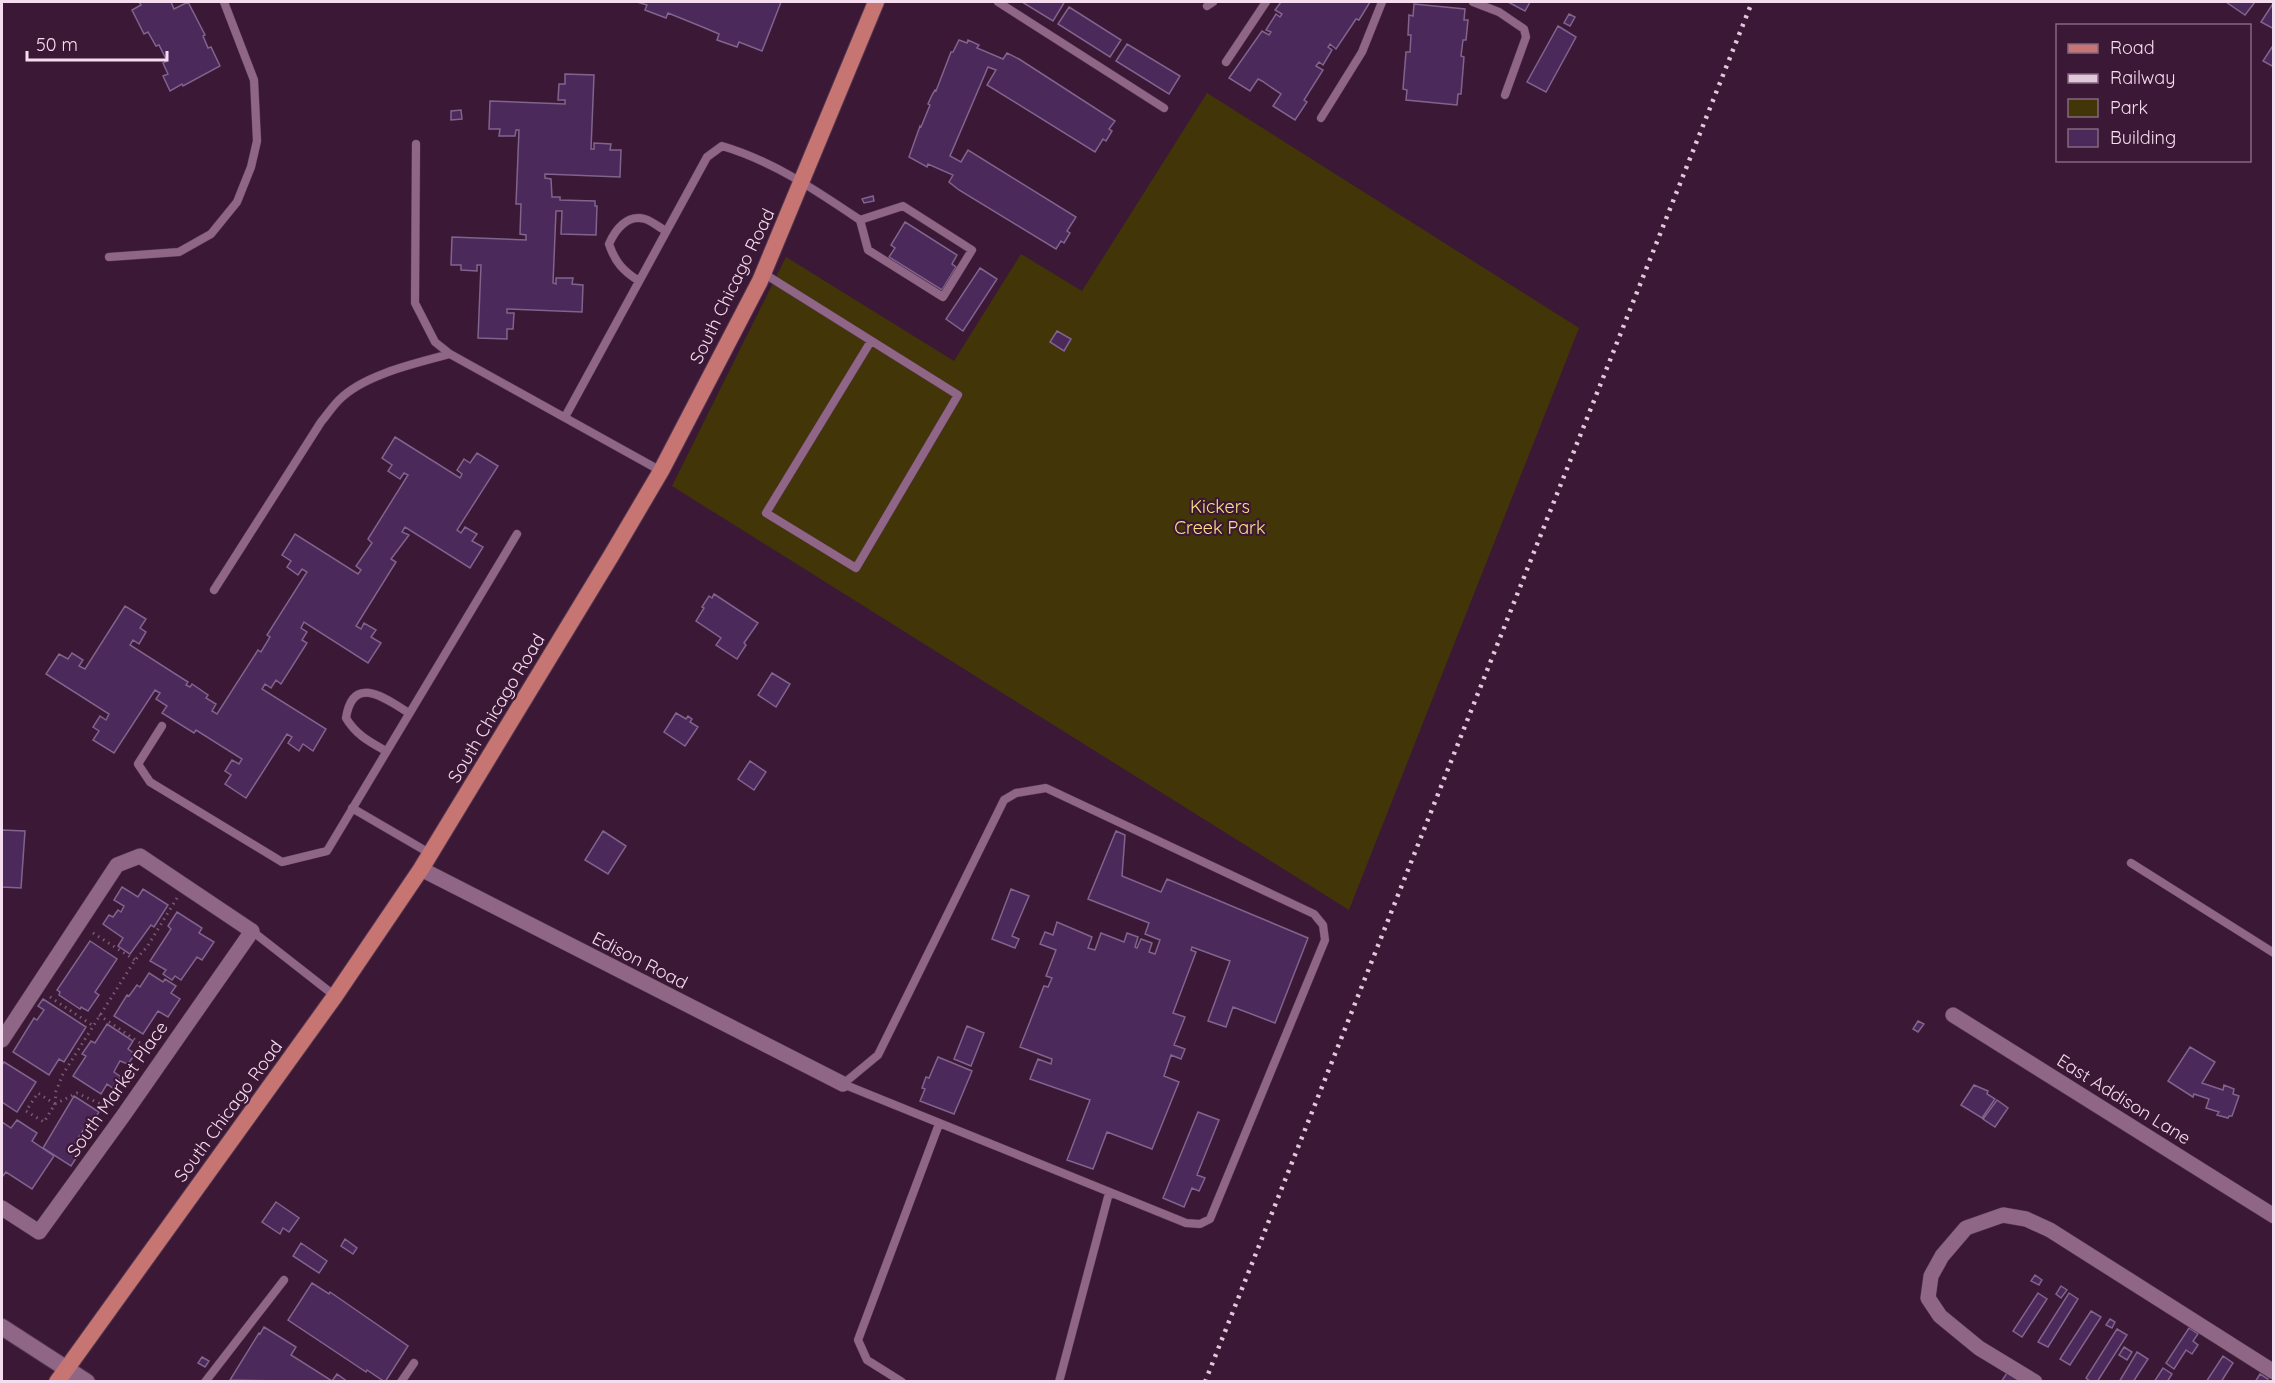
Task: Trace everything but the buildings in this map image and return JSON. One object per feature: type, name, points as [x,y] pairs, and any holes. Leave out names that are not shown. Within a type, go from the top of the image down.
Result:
[{"type":"main road","name":"South Chicago Road","points":[[61,1375],[334,996],[431,854],[661,471],[763,273],[876,2]]},
{"type":"street","points":[[2,1040],[117,865],[140,856],[252,931]]},
{"type":"street","name":"Edison Road","points":[[421,869],[843,1084]]},
{"type":"street","name":"South Market Place","points":[[2,1208],[39,1232],[252,931]]},
{"type":"street","name":"East Addison Lane","points":[[1953,1015],[2274,1216]]},
{"type":"street","points":[[2035,1382],[1979,1348],[1940,1316],[1928,1298],[1931,1276],[1942,1256],[1966,1228],[2003,1215],[2026,1219],[2050,1230],[2274,1372]]},
{"type":"street","points":[[2,1327],[61,1375],[87,1382]]},
{"type":"lane","points":[[109,257],[179,252],[211,234],[237,202],[257,141],[254,80],[224,2]]},
{"type":"lane","points":[[998,2],[1164,108]]},
{"type":"lane","points":[[1226,62],[1266,2]]},
{"type":"lane","points":[[1321,118],[1362,52],[1382,2]]},
{"type":"lane","points":[[1473,2],[1499,12],[1524,29],[1526,37],[1505,95]]},
{"type":"lane","points":[[416,144],[415,303],[435,342],[450,354],[661,471]]},
{"type":"lane","points":[[565,417],[707,157],[722,146],[737,150],[802,180],[860,220],[868,250],[943,297],[972,250],[903,206],[860,220]]},
{"type":"lane","points":[[639,281],[625,272],[614,260],[609,244],[614,231],[629,220],[644,219],[666,231]]},
{"type":"lane","points":[[763,273],[872,341],[958,395],[856,568],[766,513],[872,341]]},
{"type":"lane","points":[[214,590],[315,431],[340,399],[365,382],[408,365],[450,354]]},
{"type":"lane","points":[[162,726],[138,764],[150,782],[282,862],[327,851],[517,534]]},
{"type":"lane","points":[[386,751],[362,737],[352,728],[346,718],[348,707],[354,698],[364,693],[375,693],[409,713]]},
{"type":"lane","points":[[1046,788],[1314,914],[1323,926],[1325,940],[1210,1219],[1200,1224],[1186,1223],[939,1124],[843,1084],[878,1055],[1004,800],[1016,793],[1046,788]]},
{"type":"lane","points":[[352,808],[431,854]]},
{"type":"lane","points":[[2131,863],[2274,953]]},
{"type":"lane","points":[[252,931],[334,996]]},
{"type":"lane","points":[[902,1382],[867,1360],[858,1340],[939,1124]]},
{"type":"lane","points":[[1059,1382],[1109,1193]]},
{"type":"lane","points":[[205,1382],[284,1280]]},
{"type":"lane","points":[[401,1382],[414,1363]]},
{"type":"path","points":[[56,1104],[56,1091],[63,1074],[99,1015],[135,960],[147,947],[185,886]]},
{"type":"path","points":[[78,924],[135,960]]},
{"type":"path","points":[[55,1001],[93,1026]]},
{"type":"path","points":[[99,1015],[163,1059]]},
{"type":"path","points":[[56,1104],[38,1093],[26,1111],[44,1122],[56,1104],[77,1093],[94,1099],[123,1116]]},
{"type":"green space","name":"Kickers Creek Park","points":[[1207,93],[1579,328],[1349,910],[672,486],[786,257],[954,361],[1021,254],[1082,291]]},
{"type":"railway","points":[[1205,1382],[1752,2]]}]
